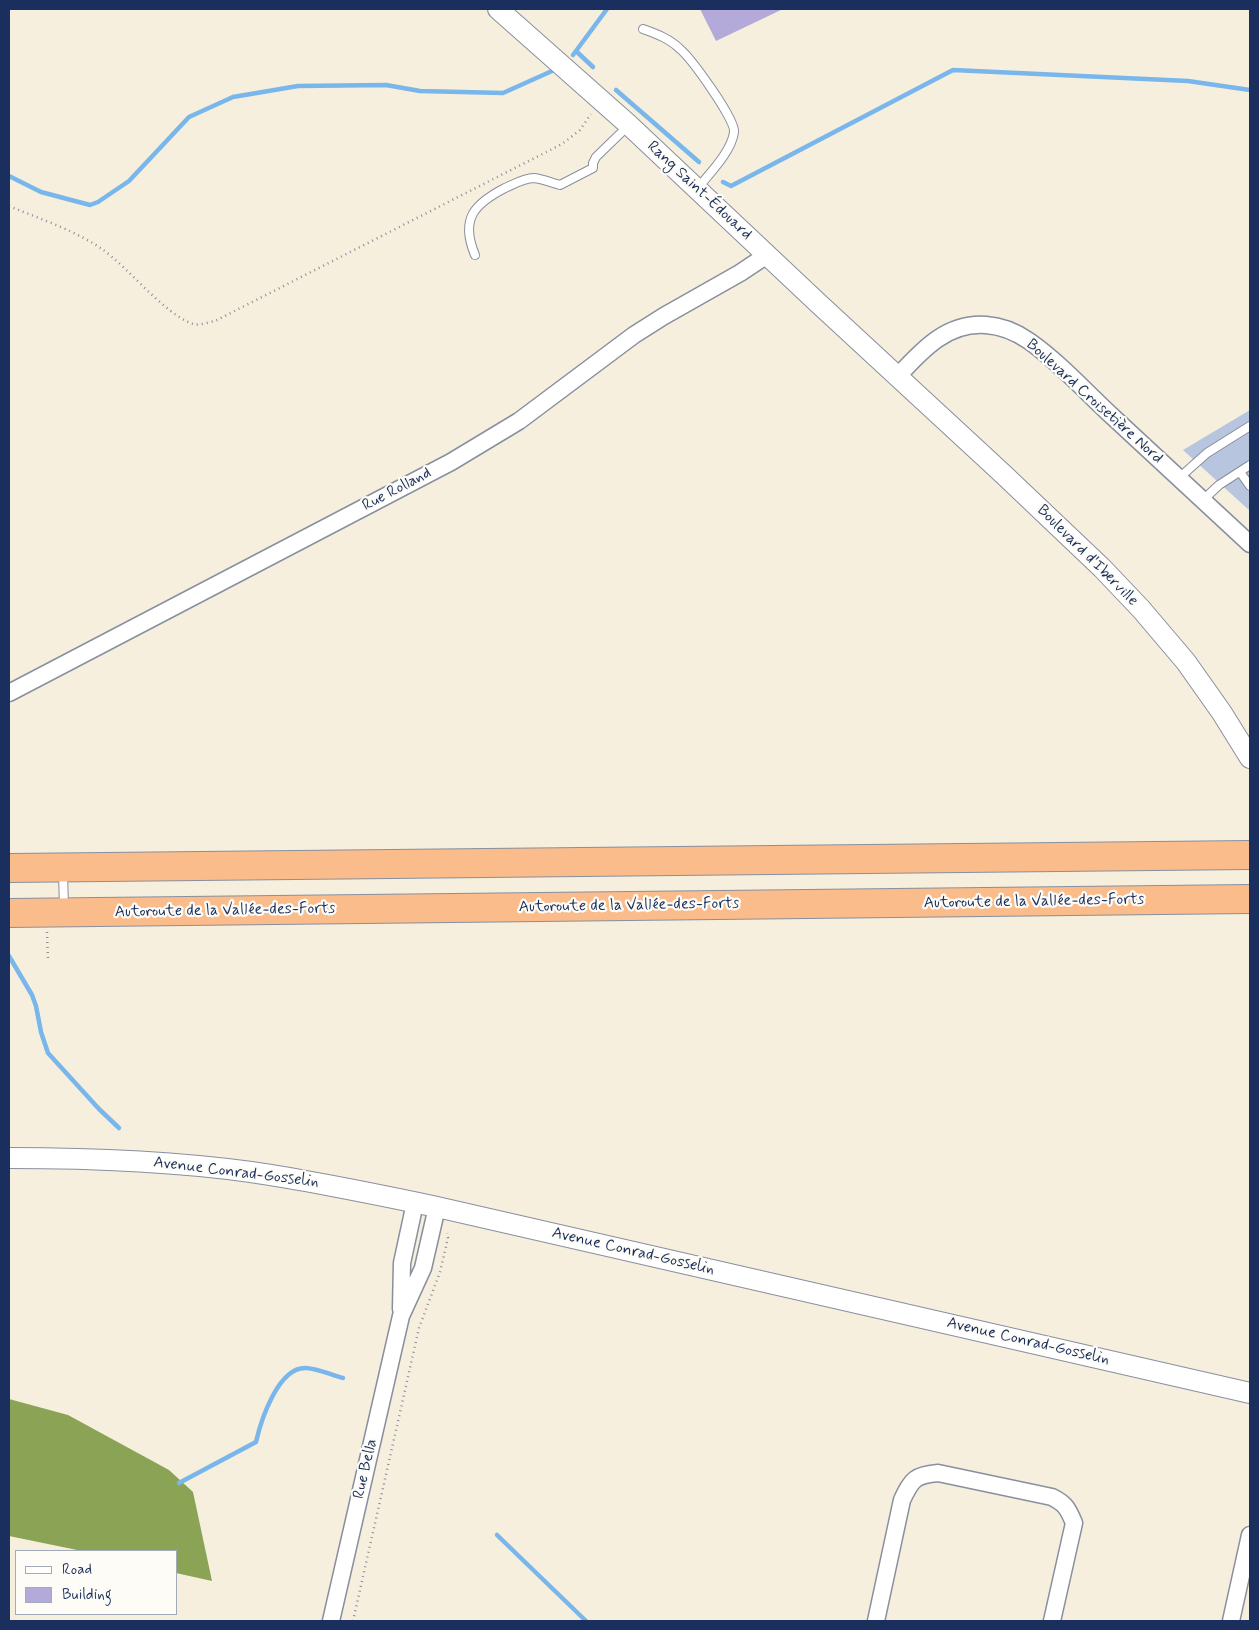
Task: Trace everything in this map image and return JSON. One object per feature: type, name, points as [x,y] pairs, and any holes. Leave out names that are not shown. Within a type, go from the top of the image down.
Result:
[{"type":"highway","points":[[9,868],[1250,855]]},
{"type":"highway","name":"Autoroute de la Vallée-des-Forts","points":[[9,914],[1250,900]]},
{"type":"street","name":"Rang Saint-Édouard","points":[[498,9],[629,125],[898,376]]},
{"type":"street","name":"Rue Rolland","points":[[9,693],[482,444],[519,421],[641,331],[740,273],[766,254]]},
{"type":"street","name":"Boulevard Croisetière Nord","points":[[898,376],[927,346],[948,332],[965,326],[996,326],[1018,334],[1038,348],[1250,544]]},
{"type":"street","name":"Boulevard d'Iberville","points":[[898,376],[1088,555],[1130,598],[1172,645],[1199,680],[1250,758]]},
{"type":"street","name":"Avenue Conrad-Gosselin","points":[[9,1158],[124,1161],[218,1168],[314,1182],[415,1202],[1250,1393]]},
{"type":"street","name":"Rue Bella","points":[[401,1316],[402,1263],[415,1202]]},
{"type":"street","name":"Rue Bella","points":[[331,1621],[401,1316],[423,1268],[437,1207]]},
{"type":"street","points":[[876,1621],[902,1500],[910,1484],[922,1474],[938,1473],[1052,1497],[1063,1503],[1068,1509],[1074,1523],[1052,1621]]},
{"type":"street","points":[[1231,1621],[1250,1535]]},
{"type":"lane","points":[[643,30],[659,35],[681,50],[723,106],[735,127],[734,134],[722,158],[697,189]]},
{"type":"lane","points":[[476,255],[470,241],[469,232],[472,217],[482,201],[525,180],[534,178],[560,185],[593,168],[596,157],[629,125]]},
{"type":"lane","points":[[1179,478],[1207,453],[1250,426]]},
{"type":"lane","points":[[1203,500],[1219,485],[1250,465]]},
{"type":"lane","points":[[1240,472],[1250,486]]},
{"type":"lane","points":[[55,913],[63,868]]},
{"type":"path","points":[[9,206],[80,235],[102,249],[181,318],[195,324],[215,321],[562,144],[580,130],[591,114],[596,96]]},
{"type":"path","points":[[48,959],[55,913]]},
{"type":"path","name":"Rue Bella","points":[[353,1621],[422,1316]]},
{"type":"shaded area","points":[[1250,410],[1250,511],[1183,450]]},
{"type":"green space","points":[[9,1399],[68,1415],[169,1470],[193,1492],[212,1581],[178,1573],[178,1550],[77,1550],[9,1536]]},
{"type":"building","points":[[700,9],[783,9],[716,41]]},
{"type":"waterway","points":[[573,55],[607,9]]},
{"type":"waterway","points":[[577,52],[593,67]]},
{"type":"waterway","points":[[723,182],[731,186],[953,70],[1188,81],[1250,90]]},
{"type":"waterway","points":[[9,176],[41,192],[90,205],[98,202],[129,181],[189,117],[233,97],[298,86],[386,85],[420,91],[503,93],[552,71]]},
{"type":"waterway","points":[[616,90],[699,162]]},
{"type":"waterway","points":[[9,956],[32,995],[48,1053],[119,1128]]},
{"type":"waterway","points":[[179,1483],[256,1442],[272,1397],[287,1376],[295,1370],[310,1368],[343,1378]]},
{"type":"waterway","points":[[497,1535],[586,1621]]}]
